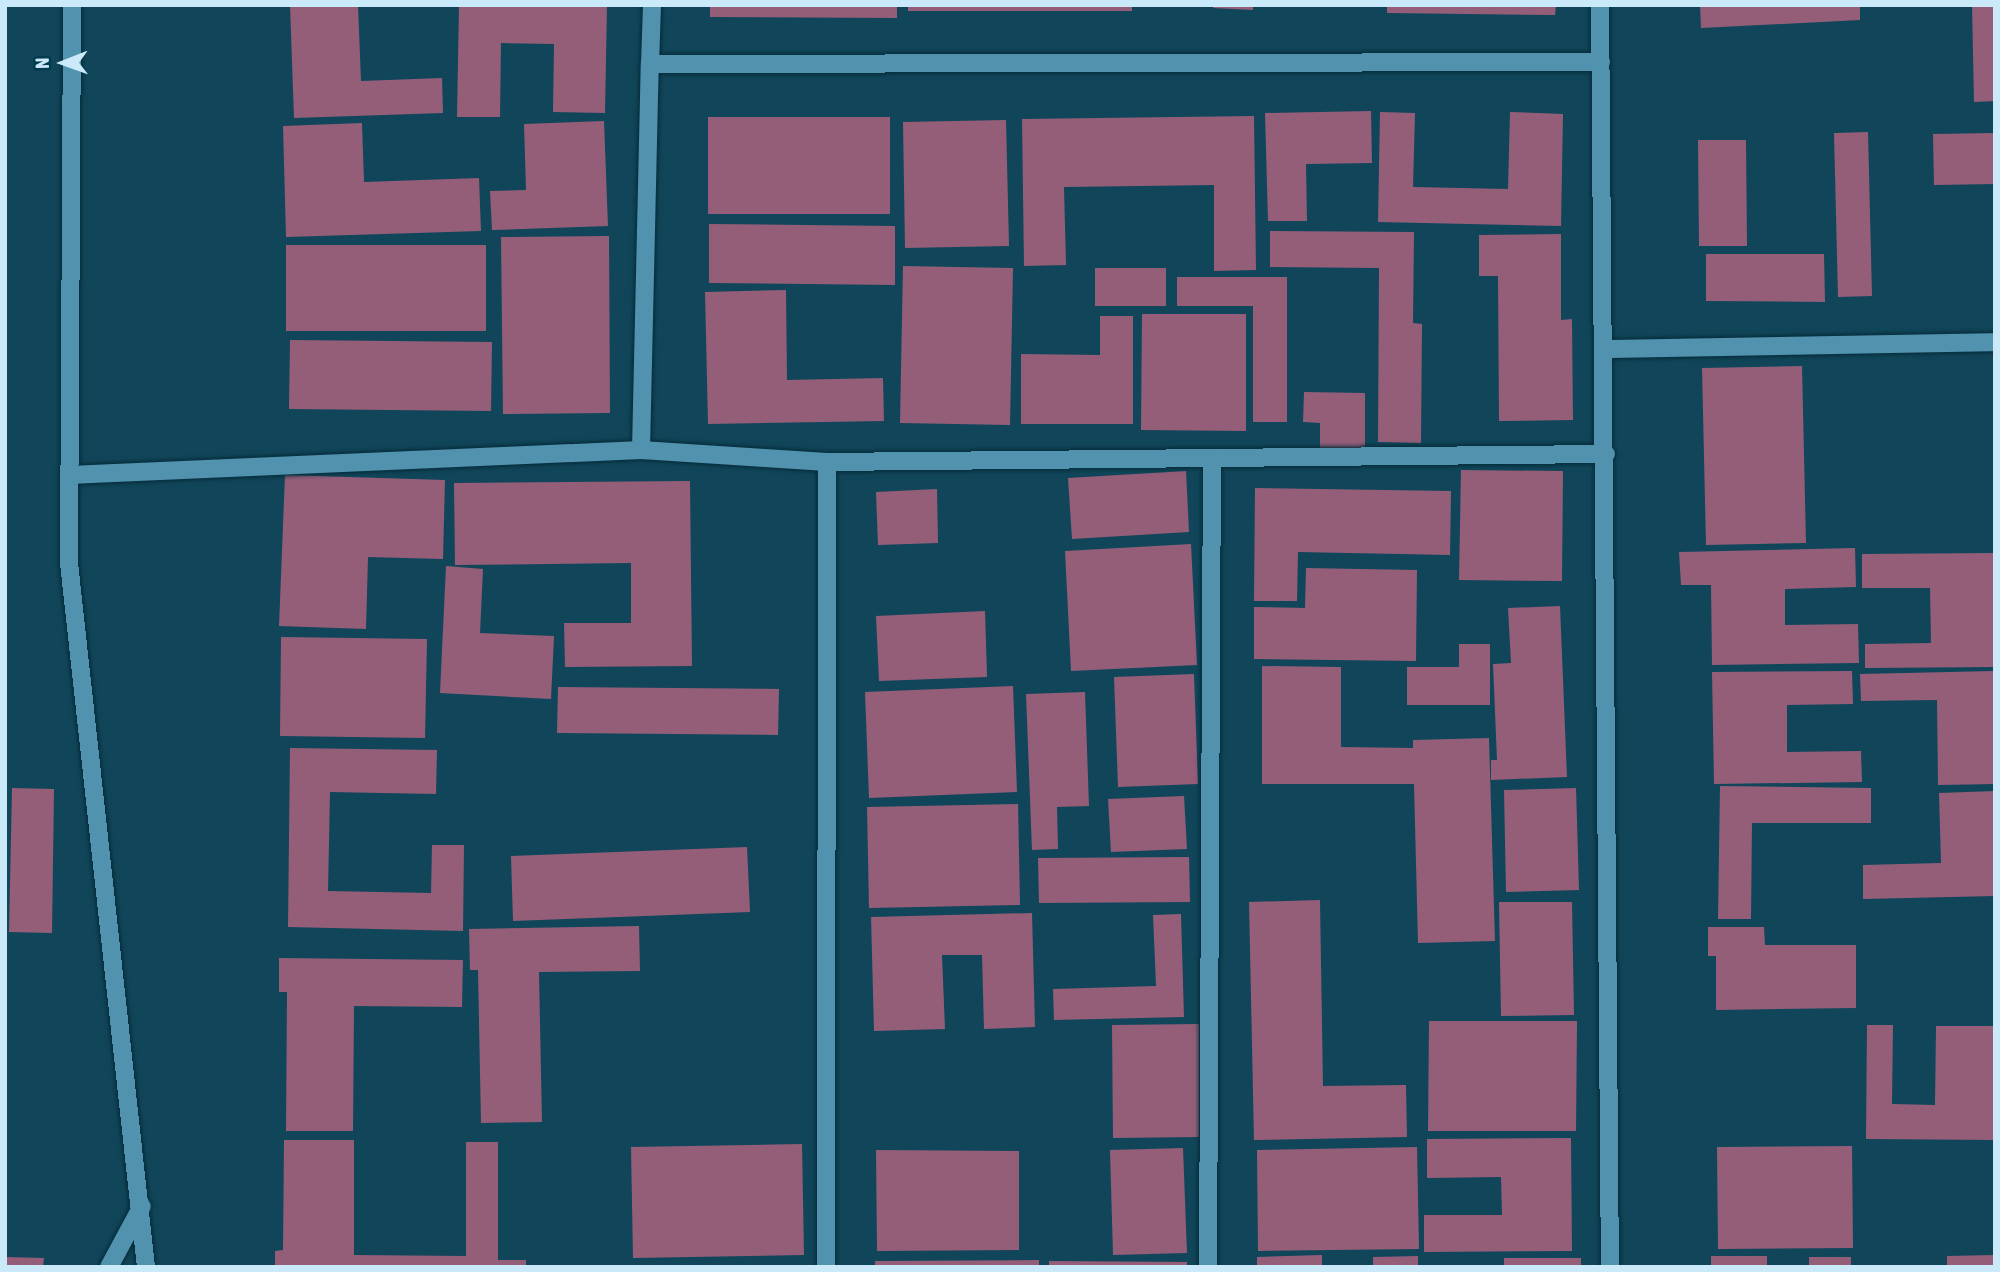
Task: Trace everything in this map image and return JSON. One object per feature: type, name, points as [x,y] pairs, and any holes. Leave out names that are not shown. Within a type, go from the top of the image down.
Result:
[{"type":"street","points":[[72,5],[69,563],[142,1206],[146,1267]]},
{"type":"street","points":[[641,450],[652,5]]},
{"type":"street","points":[[1600,5],[1606,454],[1610,1267]]},
{"type":"street","points":[[650,64],[1601,62]]},
{"type":"street","points":[[1605,349],[1995,342]]},
{"type":"street","points":[[69,475],[641,450],[827,462],[1606,454]]},
{"type":"street","points":[[1208,1267],[1212,458]]},
{"type":"street","points":[[826,1267],[827,462]]},
{"type":"street","points":[[109,1267],[142,1206]]},
{"type":"building","points":[[290,5],[358,5],[361,81],[442,78],[443,113],[294,118]]},
{"type":"building","points":[[459,5],[607,5],[605,113],[553,112],[554,44],[501,43],[500,117],[457,117]]},
{"type":"building","points":[[710,5],[897,5],[897,18],[710,17]]},
{"type":"building","points":[[908,5],[1132,5],[1132,11],[908,11]]},
{"type":"building","points":[[1214,5],[1253,5],[1253,10],[1213,8]]},
{"type":"building","points":[[1387,5],[1556,5],[1555,15],[1387,13]]},
{"type":"building","points":[[1700,5],[1860,5],[1860,20],[1701,28]]},
{"type":"building","points":[[1972,5],[1995,5],[1995,101],[1974,102]]},
{"type":"building","points":[[1371,111],[1372,163],[1306,164],[1307,221],[1268,221],[1265,113]]},
{"type":"building","points":[[1380,112],[1415,113],[1413,187],[1508,189],[1510,112],[1563,114],[1561,226],[1378,222]]},
{"type":"building","points":[[1254,116],[1256,270],[1214,271],[1214,185],[1064,187],[1066,265],[1024,266],[1022,119]]},
{"type":"building","points":[[708,117],[890,117],[890,214],[708,214]]},
{"type":"building","points":[[1006,120],[1009,246],[905,248],[903,122]]},
{"type":"building","points":[[604,121],[608,226],[492,230],[490,191],[526,190],[524,124]]},
{"type":"building","points":[[362,123],[364,182],[479,178],[481,231],[286,237],[283,126]]},
{"type":"building","points":[[1868,132],[1872,296],[1838,297],[1834,133]]},
{"type":"building","points":[[1995,133],[1995,184],[1934,185],[1933,134]]},
{"type":"building","points":[[1698,140],[1746,140],[1747,246],[1699,246]]},
{"type":"building","points":[[709,224],[895,226],[895,285],[709,283]]},
{"type":"building","points":[[1270,231],[1414,232],[1413,323],[1422,324],[1421,443],[1378,442],[1379,268],[1270,267]]},
{"type":"building","points":[[1561,234],[1561,320],[1572,319],[1573,420],[1499,421],[1498,276],[1479,276],[1479,235]]},
{"type":"building","points":[[609,236],[610,413],[503,414],[501,237]]},
{"type":"building","points":[[286,245],[486,245],[486,331],[286,331]]},
{"type":"building","points":[[1706,254],[1824,254],[1825,302],[1706,301]]},
{"type":"building","points":[[903,266],[1013,268],[1010,425],[900,423]]},
{"type":"building","points":[[1095,268],[1166,268],[1166,306],[1095,306]]},
{"type":"building","points":[[1177,277],[1287,277],[1287,422],[1253,422],[1253,306],[1177,306]]},
{"type":"building","points":[[786,290],[787,380],[883,378],[884,421],[708,424],[705,292]]},
{"type":"building","points":[[1142,314],[1246,314],[1246,431],[1141,430]]},
{"type":"building","points":[[1100,316],[1133,316],[1133,424],[1021,424],[1021,354],[1100,355]]},
{"type":"building","points":[[290,340],[492,342],[491,411],[289,409]]},
{"type":"building","points":[[1802,366],[1806,543],[1706,545],[1702,368]]},
{"type":"building","points":[[1304,392],[1365,393],[1365,449],[1320,448],[1320,423],[1303,422]]},
{"type":"building","points":[[1461,470],[1563,471],[1562,581],[1459,580]]},
{"type":"building","points":[[1186,471],[1189,532],[1072,539],[1068,478]]},
{"type":"building","points":[[285,475],[445,480],[443,559],[368,557],[366,629],[279,626]]},
{"type":"building","points":[[690,481],[692,666],[565,667],[564,623],[631,623],[631,563],[455,565],[454,483]]},
{"type":"building","points":[[1255,488],[1451,491],[1450,555],[1298,552],[1297,601],[1254,601]]},
{"type":"building","points":[[937,489],[938,543],[878,545],[876,492]]},
{"type":"building","points":[[1191,544],[1197,665],[1071,671],[1065,551]]},
{"type":"building","points":[[1855,548],[1856,587],[1785,589],[1785,625],[1858,624],[1859,663],[1712,665],[1711,585],[1681,585],[1679,552]]},
{"type":"building","points":[[1995,553],[1995,667],[1865,668],[1865,644],[1931,643],[1930,588],[1862,588],[1862,554]]},
{"type":"building","points":[[446,566],[483,569],[480,633],[554,636],[551,699],[440,693]]},
{"type":"building","points":[[1306,568],[1417,570],[1416,661],[1254,659],[1254,607],[1305,608]]},
{"type":"building","points":[[1560,606],[1567,777],[1491,780],[1491,760],[1497,760],[1493,664],[1511,663],[1508,608]]},
{"type":"building","points":[[985,611],[987,677],[879,681],[876,616]]},
{"type":"building","points":[[281,637],[427,639],[425,738],[280,736]]},
{"type":"building","points":[[1459,644],[1490,644],[1490,705],[1407,705],[1407,667],[1459,667]]},
{"type":"building","points":[[1262,666],[1341,667],[1341,747],[1413,748],[1413,740],[1489,738],[1495,941],[1418,943],[1414,784],[1262,784]]},
{"type":"building","points":[[1852,671],[1853,704],[1787,705],[1787,752],[1861,751],[1862,782],[1714,784],[1712,672]]},
{"type":"building","points":[[1995,671],[1995,784],[1938,785],[1937,700],[1861,701],[1860,674]]},
{"type":"building","points":[[1194,674],[1198,784],[1118,787],[1114,677]]},
{"type":"building","points":[[1013,686],[1017,792],[869,798],[865,692]]},
{"type":"building","points":[[558,687],[779,689],[778,735],[557,733]]},
{"type":"building","points":[[1085,692],[1089,806],[1057,807],[1058,849],[1032,850],[1026,694]]},
{"type":"building","points":[[290,748],[437,750],[436,794],[330,792],[328,891],[431,893],[432,845],[464,845],[463,931],[288,927]]},
{"type":"building","points":[[1720,786],[1871,788],[1871,823],[1752,823],[1751,919],[1718,919]]},
{"type":"building","points":[[12,788],[54,789],[52,933],[9,932]]},
{"type":"building","points":[[1576,788],[1579,890],[1506,892],[1504,790]]},
{"type":"building","points":[[1995,791],[1995,896],[1863,899],[1863,865],[1941,863],[1939,793]]},
{"type":"building","points":[[1184,796],[1187,849],[1111,852],[1108,799]]},
{"type":"building","points":[[1018,804],[1020,905],[869,908],[867,807]]},
{"type":"building","points":[[747,847],[750,912],[513,921],[511,856]]},
{"type":"building","points":[[1189,857],[1190,902],[1039,903],[1038,858]]},
{"type":"building","points":[[1320,900],[1323,1086],[1406,1085],[1407,1137],[1254,1140],[1249,902]]},
{"type":"building","points":[[1499,902],[1572,902],[1574,1015],[1501,1016]]},
{"type":"building","points":[[1032,913],[1035,1027],[984,1029],[982,955],[942,955],[945,1029],[874,1031],[871,917]]},
{"type":"building","points":[[1181,914],[1184,1017],[1054,1020],[1053,989],[1156,986],[1153,915]]},
{"type":"building","points":[[639,926],[640,971],[539,972],[542,1122],[481,1123],[478,970],[470,970],[469,929]]},
{"type":"building","points":[[1708,927],[1764,927],[1765,945],[1856,945],[1856,1008],[1716,1010],[1716,956],[1708,956]]},
{"type":"building","points":[[279,958],[463,960],[462,1007],[354,1006],[353,1131],[286,1131],[287,992],[279,992]]},
{"type":"building","points":[[1429,1021],[1577,1021],[1576,1131],[1428,1131]]},
{"type":"building","points":[[1199,1024],[1199,1137],[1113,1138],[1112,1025]]},
{"type":"building","points":[[1867,1025],[1893,1025],[1892,1104],[1935,1105],[1936,1026],[1995,1026],[1995,1140],[1866,1139]]},
{"type":"building","points":[[1571,1138],[1572,1251],[1424,1252],[1424,1215],[1502,1215],[1501,1177],[1427,1178],[1427,1139]]},
{"type":"building","points":[[284,1140],[354,1140],[354,1255],[466,1256],[466,1142],[498,1142],[498,1260],[526,1260],[526,1267],[275,1267],[275,1251],[283,1250]]},
{"type":"building","points":[[802,1144],[804,1255],[633,1258],[631,1147]]},
{"type":"building","points":[[1852,1146],[1853,1248],[1718,1249],[1717,1147]]},
{"type":"building","points":[[1417,1147],[1419,1249],[1258,1251],[1257,1150]]},
{"type":"building","points":[[1183,1148],[1187,1253],[1113,1255],[1110,1150]]},
{"type":"building","points":[[876,1150],[1019,1151],[1019,1250],[877,1251]]},
{"type":"building","points":[[1322,1255],[1322,1267],[1257,1267],[1257,1257]]},
{"type":"building","points":[[1995,1255],[1995,1267],[1947,1267],[1947,1256]]},
{"type":"building","points":[[1418,1256],[1418,1267],[1373,1267],[1373,1257]]},
{"type":"building","points":[[1711,1256],[1767,1256],[1767,1267],[1711,1267]]},
{"type":"building","points":[[5,1257],[44,1258],[43,1267],[5,1267]]},
{"type":"building","points":[[1809,1257],[1851,1257],[1851,1267],[1809,1267]]},
{"type":"building","points":[[1504,1258],[1581,1258],[1581,1267],[1504,1267]]},
{"type":"building","points":[[1039,1260],[1039,1267],[875,1267],[875,1261]]},
{"type":"building","points":[[1049,1261],[1187,1262],[1187,1267],[1049,1267]]}]
